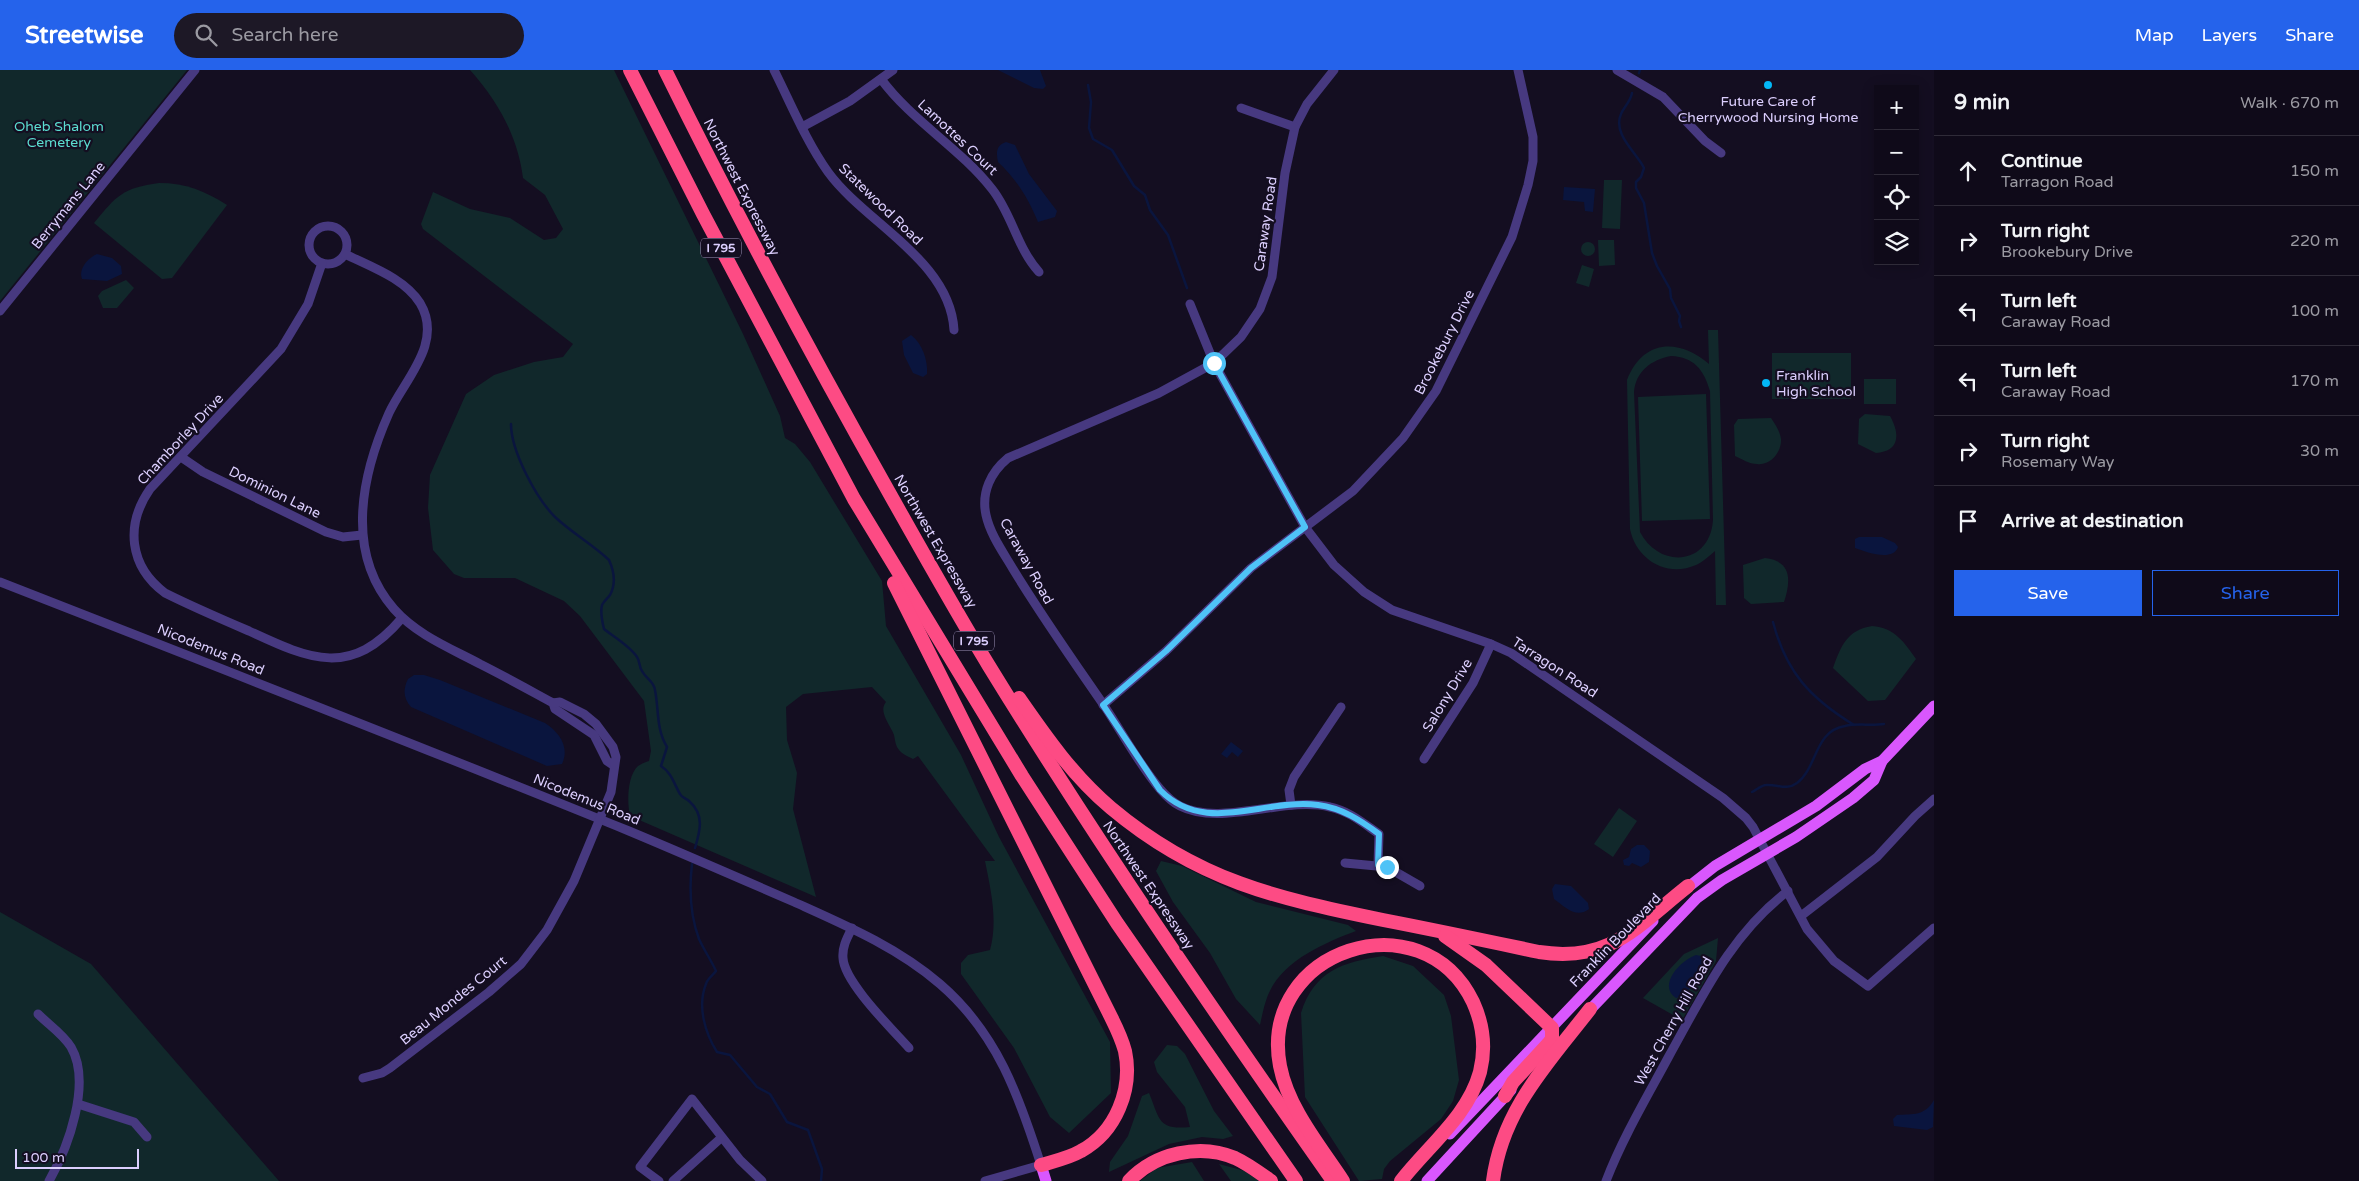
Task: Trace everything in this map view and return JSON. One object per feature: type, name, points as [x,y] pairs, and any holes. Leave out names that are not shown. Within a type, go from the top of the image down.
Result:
[{"type":"highway","name":"I 795","points":[[630,70],[703,214],[854,499],[1022,776],[1117,923],[1296,1181]]},
{"type":"highway","name":"Northwest Expressway","points":[[665,70],[728,198],[798,331],[992,671],[1088,822],[1242,1054],[1333,1181]]},
{"type":"highway","points":[[854,499],[1108,1010],[1125,1050],[1126,1085],[1113,1121],[1104,1133],[1082,1151],[1041,1165]]},
{"type":"highway","points":[[945,591],[1064,760],[1110,807],[1144,834],[1202,868],[1258,891],[1298,902],[1557,955],[1585,954],[1618,941],[1688,886]]},
{"type":"highway","points":[[1433,930],[1454,942],[1486,966],[1552,1028],[1552,1039],[1513,1082],[1505,1096]]},
{"type":"highway","points":[[1343,1181],[1292,1101],[1280,1066],[1279,1035],[1286,1005],[1308,975],[1330,958],[1345,951],[1376,945],[1405,948],[1421,953],[1449,970],[1463,985],[1474,1005],[1483,1041],[1480,1073],[1466,1104],[1403,1181]]},
{"type":"highway","points":[[1494,1181],[1502,1141],[1516,1108],[1535,1078],[1590,1009]]},
{"type":"highway","points":[[1129,1181],[1147,1165],[1161,1158],[1174,1154],[1201,1151],[1235,1158],[1271,1181]]},
{"type":"main road","name":"Franklin Boulevard","points":[[1427,1181],[1505,1096],[1697,898],[1767,852],[1817,824],[1853,798],[1874,780],[1882,761],[1934,706]]},
{"type":"main road","name":"Franklin Boulevard","points":[[1403,1181],[1688,886],[1715,866],[1816,806],[1865,769],[1882,761]]},
{"type":"main road","name":"Nicodemus Road","points":[[1041,1165],[1046,1181]]},
{"type":"street","name":"Berrymans Lane","points":[[0,311],[195,70]]},
{"type":"street","name":"Statewood Road","points":[[774,70],[818,157],[840,186],[915,255],[928,271],[949,305],[953,316],[954,330]]},
{"type":"street","points":[[802,127],[850,101],[893,70]]},
{"type":"street","name":"Caraway Road","points":[[1334,70],[1316,90],[1295,128],[1285,174],[1276,258],[1267,294],[1250,326],[1241,338],[1214,363],[1159,393],[1008,458],[999,466],[985,494],[986,516],[996,541],[1039,612],[1160,790],[1170,799],[1196,812],[1214,813],[1305,804],[1332,807],[1347,813],[1379,834],[1378,865]]},
{"type":"street","name":"Brookebury Drive","points":[[1103,705],[1166,651],[1251,568],[1353,491],[1382,462],[1419,416],[1436,391],[1512,237],[1528,185],[1533,146],[1530,118],[1518,70]]},
{"type":"street","points":[[1617,70],[1662,97],[1705,141],[1721,153]]},
{"type":"street","name":"Lamottes Court","points":[[881,78],[902,104],[965,160],[993,190],[1012,220],[1031,263],[1039,272]]},
{"type":"street","points":[[1241,108],[1295,128]]},
{"type":"street","points":[[330,226],[340,230],[347,241],[345,254],[334,263],[322,263],[315,258],[310,248],[312,236],[319,228],[330,226]]},
{"type":"street","points":[[345,254],[396,280],[407,288],[420,304],[426,324],[423,355],[389,414],[372,463],[363,497],[362,535],[368,565],[384,595],[402,618],[436,642],[553,703],[560,702],[584,714],[602,730],[613,747],[616,757],[613,765],[611,792],[600,820]]},
{"type":"street","name":"Chamborley Drive","points":[[322,263],[308,304],[281,349],[150,489],[138,508],[135,518],[134,540],[138,558],[148,578],[165,593],[290,650],[317,658],[342,657],[369,648],[382,640],[402,618]]},
{"type":"street","name":"Tarragon Road","points":[[1190,304],[1214,363],[1305,527],[1334,565],[1347,578],[1378,603],[1406,616],[1490,644],[1510,653],[1723,798],[1746,818],[1816,940],[1834,962],[1868,986],[1934,928]]},
{"type":"street","name":"Dominion Lane","points":[[181,457],[203,472],[326,532],[343,537],[362,535]]},
{"type":"street","name":"Nicodemus Road","points":[[0,582],[600,820],[852,928],[884,945],[924,971],[942,986],[979,1026],[992,1045],[1014,1086],[1041,1165]]},
{"type":"street","name":"Salony Drive","points":[[1424,759],[1473,683],[1490,644]]},
{"type":"street","points":[[1291,805],[1289,790],[1294,777],[1341,707]]},
{"type":"street","points":[[1801,916],[1877,857],[1915,816],[1934,799]]},
{"type":"street","name":"Beau Mondes Court","points":[[363,1078],[382,1073],[390,1068],[489,992],[521,964],[542,938],[561,906],[600,820]]},
{"type":"street","points":[[1345,863],[1378,865],[1400,874],[1420,886]]},
{"type":"street","name":"West Cherry Hill Road","points":[[1606,1181],[1627,1131],[1721,964],[1734,944],[1755,920],[1768,906],[1788,891]]},
{"type":"street","points":[[852,928],[843,950],[845,969],[858,988],[909,1048]]},
{"type":"street","points":[[38,1014],[64,1038],[71,1049],[77,1070],[78,1104],[69,1140],[49,1181]]},
{"type":"street","points":[[658,1181],[640,1167],[692,1099],[740,1160],[762,1181]]},
{"type":"street","points":[[78,1104],[134,1122],[146,1137]]},
{"type":"street","points":[[674,1181],[722,1138]]},
{"type":"street","points":[[985,1181],[1041,1165]]},
{"type":"green space","name":"Oheb Shalom Cemetery","points":[[0,70],[187,70],[0,301]]},
{"type":"green space","points":[[470,70],[614,70],[743,334],[780,416],[785,438],[795,444],[810,462],[882,581],[886,626],[961,755],[999,837],[1110,1042],[1111,1093],[1069,1133],[1050,1117],[1014,1048],[961,974],[961,963],[968,955],[990,950],[994,917],[985,861],[995,861],[918,756],[913,759],[898,749],[884,714],[883,710],[886,702],[872,687],[803,694],[786,707],[787,740],[797,773],[793,809],[816,897],[630,816],[628,797],[632,776],[638,766],[649,761],[651,751],[644,701],[580,616],[564,601],[515,578],[464,578],[454,574],[433,550],[428,508],[430,475],[466,394],[494,375],[534,362],[563,357],[573,344],[423,229],[421,224],[433,192],[470,209],[510,218],[544,240],[556,238],[563,229],[545,195],[523,178],[517,148],[505,120],[489,94]]},
{"type":"green space","points":[[1604,180],[1622,180],[1620,229],[1602,228]]},
{"type":"green space","points":[[159,183],[178,184],[195,189],[227,205],[172,278],[162,279],[94,223],[115,199],[122,194],[137,187]]},
{"type":"green space","points":[[1598,240],[1614,240],[1615,265],[1599,266]]},
{"type":"green space","points":[[1585,242],[1591,242],[1595,249],[1591,256],[1585,256],[1581,252],[1581,246]]},
{"type":"green space","points":[[1582,265],[1594,269],[1589,287],[1576,283]]},
{"type":"green space","points":[[126,280],[134,288],[117,308],[103,308],[98,296],[102,291]]},
{"type":"green space","points":[[1708,330],[1718,330],[1726,605],[1716,605],[1715,551],[1704,561],[1696,565],[1674,569],[1664,567],[1646,557],[1633,540],[1630,529],[1627,380],[1634,366],[1642,357],[1652,350],[1663,347],[1686,350],[1709,364]],"holes":[[[1671,356],[1679,357],[1697,366],[1705,377],[1710,391],[1713,520],[1710,535],[1703,546],[1694,554],[1683,557],[1671,557],[1659,552],[1649,544],[1640,532],[1634,392],[1641,372],[1651,364]]]},
{"type":"green space","points":[[1772,353],[1851,353],[1851,399],[1772,399]]},
{"type":"green space","points":[[1864,379],[1896,379],[1896,404],[1864,404]]},
{"type":"green space","points":[[1706,394],[1710,519],[1642,521],[1638,397]]},
{"type":"green space","points":[[1865,414],[1890,416],[1895,429],[1896,441],[1890,449],[1876,453],[1858,444],[1859,419]]},
{"type":"green space","points":[[1771,418],[1781,439],[1780,449],[1774,457],[1766,463],[1757,464],[1735,456],[1734,425],[1738,419]]},
{"type":"green space","points":[[1765,558],[1780,563],[1785,568],[1788,587],[1784,602],[1751,604],[1744,598],[1743,565]]},
{"type":"green space","points":[[1872,626],[1880,627],[1893,633],[1903,642],[1916,659],[1885,700],[1868,701],[1833,668],[1846,640],[1856,631]]},
{"type":"green space","points":[[1619,808],[1637,821],[1613,857],[1594,844]]},
{"type":"green space","points":[[1161,861],[1182,866],[1256,902],[1348,925],[1356,931],[1331,941],[1305,955],[1283,972],[1274,983],[1268,995],[1260,1025],[1236,999],[1210,953],[1173,902],[1156,871]]},
{"type":"green space","points":[[0,912],[91,964],[279,1181],[0,1181]]},
{"type":"green space","points":[[1718,938],[1716,961],[1682,1020],[1643,998],[1684,954]]},
{"type":"green space","points":[[1383,956],[1413,966],[1444,995],[1451,1016],[1459,1080],[1453,1101],[1441,1119],[1390,1161],[1384,1169],[1382,1179],[1359,1181],[1305,1097],[1301,1013],[1314,987],[1332,971],[1355,962]]},
{"type":"green space","points":[[1167,1045],[1177,1046],[1185,1054],[1214,1111],[1233,1136],[1223,1139],[1202,1137],[1169,1144],[1109,1172],[1110,1162],[1128,1136],[1142,1096],[1149,1093],[1158,1116],[1166,1125],[1180,1128],[1190,1127],[1185,1107],[1157,1072],[1154,1062]]},
{"type":"green space","points":[[1192,1162],[1204,1181],[1140,1181],[1157,1168]]},
{"type":"green space","points":[[1219,1164],[1245,1171],[1259,1181],[1231,1181]]},
{"type":"water","points":[[998,70],[1040,70],[1046,86],[1043,89],[1034,88]]},
{"type":"water","points":[[1006,142],[1015,145],[1029,174],[1057,211],[1055,217],[1038,222],[1021,190],[998,162],[997,150],[1000,145]]},
{"type":"water","points":[[1564,187],[1595,189],[1593,212],[1585,211],[1584,202],[1563,200]]},
{"type":"water","points":[[97,254],[112,258],[121,266],[122,274],[107,281],[82,279],[81,271],[85,264]]},
{"type":"water","points":[[911,335],[918,342],[925,358],[927,374],[923,377],[913,373],[904,355],[902,341]]},
{"type":"water","points":[[1859,537],[1882,537],[1895,543],[1898,547],[1891,554],[1879,555],[1855,548],[1855,539]]},
{"type":"water","points":[[414,675],[424,675],[440,680],[545,723],[559,735],[562,741],[565,752],[562,764],[547,766],[411,707],[405,697],[405,686],[408,679]]},
{"type":"water","points":[[1231,742],[1243,751],[1238,757],[1232,752],[1227,758],[1221,754]]},
{"type":"water","points":[[1637,845],[1644,845],[1650,851],[1649,862],[1641,867],[1632,863],[1629,866],[1624,865],[1623,860],[1629,857],[1631,849]]},
{"type":"water","points":[[1555,884],[1571,886],[1588,903],[1589,909],[1580,913],[1571,911],[1562,905],[1554,899],[1552,889]]},
{"type":"water","points":[[1696,955],[1701,956],[1703,961],[1701,972],[1685,995],[1676,998],[1671,993],[1670,980],[1678,967]]},
{"type":"water","points":[[1934,1100],[1933,1127],[1927,1130],[1894,1126],[1893,1119],[1897,1115],[1923,1112]]},
{"type":"waterway","points":[[1088,85],[1091,102],[1089,128],[1093,139],[1112,150],[1134,186],[1145,195],[1150,210],[1168,235],[1187,288]]},
{"type":"waterway","points":[[1632,93],[1621,114],[1619,121],[1620,129],[1626,143],[1644,168],[1641,177],[1636,182],[1636,188],[1644,203],[1652,253],[1670,289],[1671,298],[1680,316],[1681,327]]},
{"type":"waterway","points":[[511,424],[512,435],[520,460],[540,498],[555,517],[609,560],[614,582],[610,595],[602,605],[601,614],[604,629],[634,653],[641,669],[652,682],[656,697],[659,726],[667,747],[661,766],[670,775],[681,795],[694,806],[697,812],[700,829],[695,848]]},
{"type":"waterway","points":[[1773,622],[1785,655],[1802,682],[1825,705],[1854,725]]},
{"type":"waterway","points":[[1752,792],[1764,785],[1789,787],[1797,783],[1809,768],[1822,742],[1835,729],[1850,725],[1884,724]]},
{"type":"waterway","points":[[692,864],[691,893],[694,921],[699,939],[716,971],[707,982],[702,1001],[702,1010],[709,1036],[717,1052],[730,1055],[757,1087],[770,1094],[787,1122],[808,1130],[822,1169],[821,1181]]},
{"type":"place","name":"Future Care of Cherrywood Nursing Home","points":[[1768,85]]},
{"type":"place","name":"Franklin High School","points":[[1766,383]]},
{"type":"route","points":[[1214,363],[1305,527],[1251,568],[1220,596],[1189,630],[1103,705],[1160,790],[1181,806],[1196,812],[1214,813],[1305,804],[1332,807],[1347,813],[1379,834],[1378,865],[1387,867]]}]
